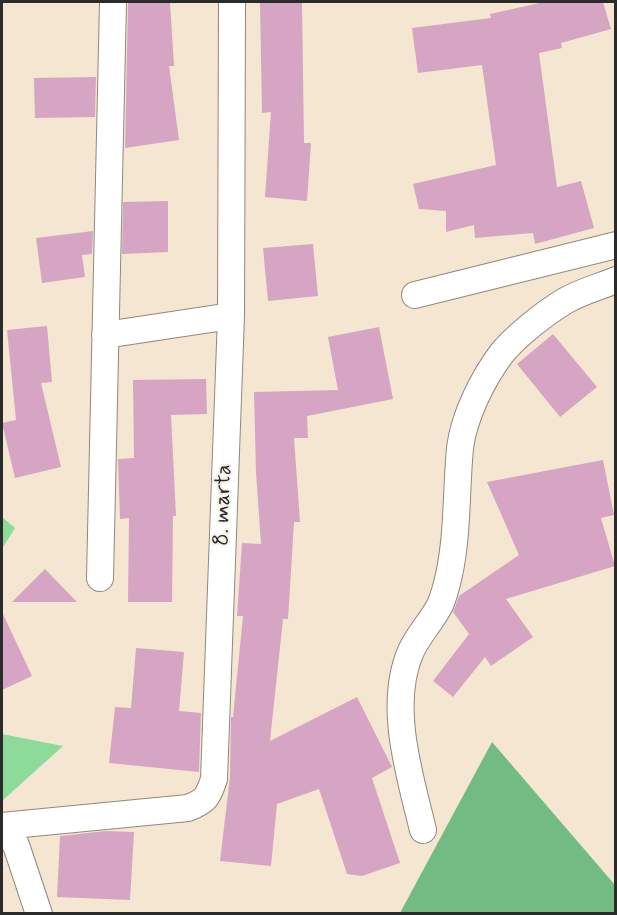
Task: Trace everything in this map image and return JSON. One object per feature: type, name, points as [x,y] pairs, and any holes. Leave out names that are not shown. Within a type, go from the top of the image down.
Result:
[{"type":"street","points":[[100,578],[113,2]]},
{"type":"street","name":"8. marta","points":[[2,826],[188,808],[200,803],[209,794],[214,779],[231,316],[232,2]]},
{"type":"street","points":[[415,295],[615,245]]},
{"type":"street","points":[[423,830],[405,756],[401,695],[404,669],[411,650],[441,604],[449,576],[461,445],[469,415],[482,385],[503,352],[534,322],[567,300],[615,280]]},
{"type":"street","points":[[105,335],[231,316]]},
{"type":"street","points":[[2,826],[16,845],[39,914]]},
{"type":"green space","points":[[2,517],[15,528],[2,549]]},
{"type":"green space","points":[[2,734],[63,746],[2,801]]},
{"type":"green space","points":[[492,742],[615,885],[615,913],[400,913]]},
{"type":"building","points":[[128,2],[170,2],[174,66],[169,66],[179,140],[125,148]]},
{"type":"building","points":[[260,2],[302,2],[304,143],[311,143],[307,201],[265,197],[271,112],[262,113]]},
{"type":"building","points":[[544,2],[603,2],[611,29],[561,43],[562,48],[539,53],[557,187],[581,181],[594,228],[535,244],[533,233],[475,238],[474,225],[446,232],[446,211],[419,209],[413,184],[496,165],[482,65],[418,73],[412,28],[491,18],[490,14]]},
{"type":"building","points":[[96,77],[95,117],[35,118],[34,78]]},
{"type":"building","points":[[168,201],[168,252],[122,254],[123,202]]},
{"type":"building","points":[[93,231],[92,254],[82,255],[85,277],[42,283],[36,238]]},
{"type":"building","points":[[313,244],[318,296],[268,301],[263,248]]},
{"type":"building","points":[[47,326],[52,382],[41,383],[61,467],[15,478],[2,423],[16,420],[7,330]]},
{"type":"building","points":[[379,327],[393,399],[307,416],[308,438],[294,438],[300,522],[294,522],[288,619],[283,619],[270,741],[357,697],[392,767],[372,778],[400,863],[362,876],[347,874],[319,789],[277,804],[271,866],[220,861],[230,777],[231,717],[233,717],[243,616],[237,616],[242,543],[261,544],[254,392],[338,390],[328,337]]},
{"type":"building","points":[[553,334],[597,387],[560,417],[517,364]]},
{"type":"building","points":[[206,379],[207,414],[171,415],[176,516],[173,516],[172,602],[128,602],[129,518],[120,519],[118,459],[134,458],[133,380]]},
{"type":"building","points":[[603,460],[614,515],[601,518],[615,566],[506,599],[533,637],[491,666],[485,657],[453,697],[433,681],[469,634],[453,612],[459,596],[519,555],[487,482]]},
{"type":"building","points":[[45,569],[77,602],[12,602]]},
{"type":"building","points":[[2,612],[32,676],[2,690]]},
{"type":"building","points":[[136,648],[184,652],[179,711],[201,713],[199,772],[109,763],[115,707],[131,708]]},
{"type":"building","points":[[106,831],[134,832],[130,900],[57,897],[60,836]]}]
